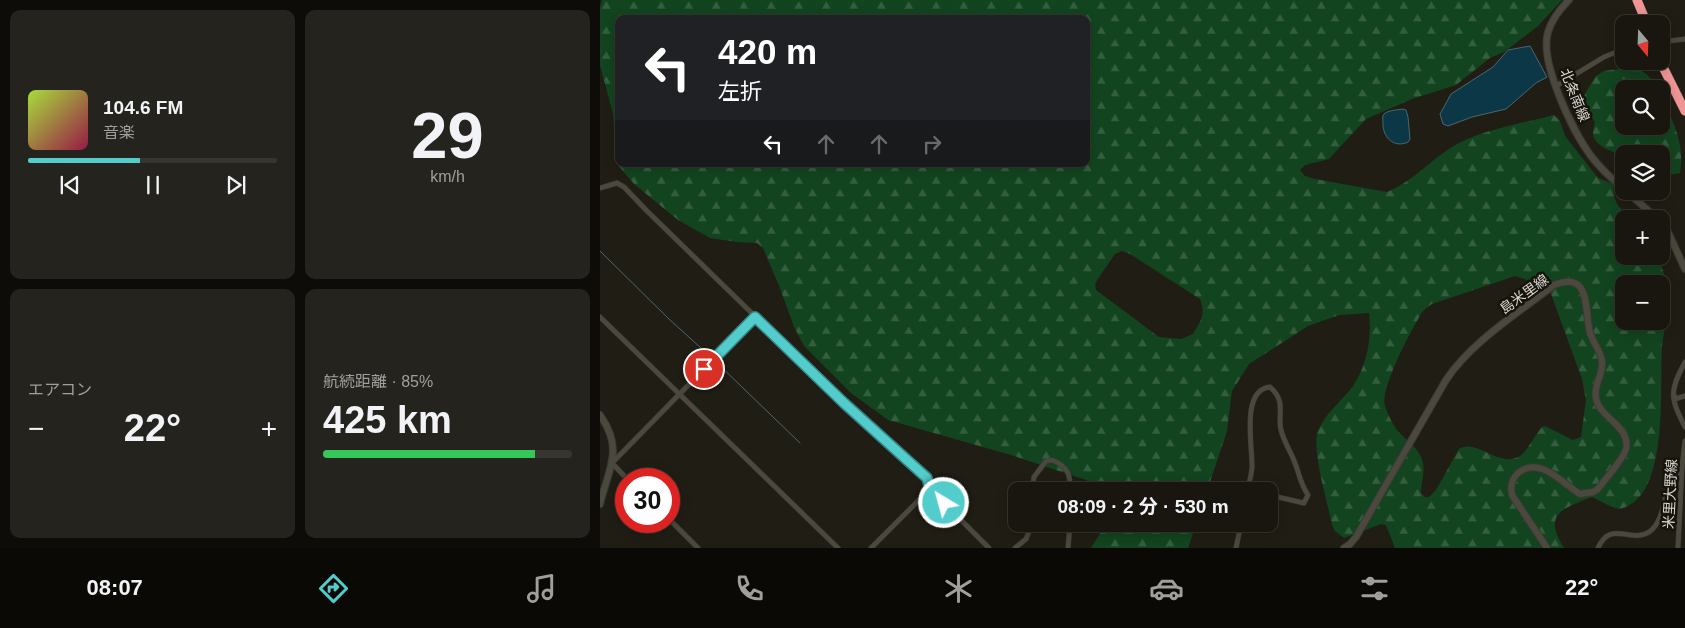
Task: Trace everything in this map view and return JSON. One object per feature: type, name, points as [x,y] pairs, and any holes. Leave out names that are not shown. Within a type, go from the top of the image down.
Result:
[{"type":"highway","points":[[1632,0],[1638,15]]},
{"type":"highway","points":[[1637,0],[1643,15]]},
{"type":"highway","points":[[1664,70],[1685,111]]},
{"type":"highway","points":[[1669,70],[1685,101]]},
{"type":"street","name":"北条南線","points":[[1569,0],[1553,20],[1548,33],[1548,59],[1556,86],[1580,139],[1597,163],[1615,180]]},
{"type":"street","points":[[1670,41],[1685,39]]},
{"type":"street","points":[[1556,86],[1604,57],[1615,53]]},
{"type":"street","points":[[600,188],[617,183],[624,187],[844,403],[927,478],[930,489],[989,548]]},
{"type":"street","name":"北条南線","points":[[1636,200],[1648,210]]},
{"type":"street","points":[[1670,236],[1685,267]]},
{"type":"street","name":"島米里線","points":[[1344,548],[1356,537],[1446,380],[1460,362],[1490,334],[1554,285],[1570,281],[1583,291],[1590,332],[1602,360],[1602,366],[1596,382],[1596,398],[1602,411],[1624,434],[1626,448],[1598,489],[1593,492],[1580,494],[1555,475],[1537,468],[1528,468],[1518,472],[1510,488],[1512,494],[1547,548]]},
{"type":"street","points":[[600,317],[838,548]]},
{"type":"street","points":[[612,463],[755,317]]},
{"type":"street","points":[[1685,362],[1673,390],[1673,399],[1685,427]]},
{"type":"street","points":[[1250,482],[1252,467],[1249,429],[1252,407],[1262,389],[1270,388],[1274,390],[1282,409],[1281,428],[1283,436],[1295,462],[1300,484],[1308,495],[1304,503],[1278,498]]},
{"type":"street","points":[[1673,390],[1675,399],[1685,396]]},
{"type":"street","points":[[600,415],[611,434],[614,453],[600,504]]},
{"type":"street","name":"米里大野線","points":[[1678,548],[1685,441]]},
{"type":"street","points":[[1033,482],[1034,477],[1046,461],[1052,460],[1066,469],[1070,475],[1070,482]]},
{"type":"street","points":[[612,463],[617,468]]},
{"type":"street","points":[[1598,548],[1605,537],[1611,534],[1618,532],[1640,535],[1649,532],[1658,523],[1667,493],[1682,467]]},
{"type":"street","points":[[871,548],[930,489]]},
{"type":"street","points":[[680,530],[698,548]]},
{"type":"street","points":[[1015,548],[1026,539],[1029,532]]},
{"type":"street","points":[[1068,548],[1069,532]]},
{"type":"street","points":[[1236,548],[1239,532]]},
{"type":"green space","points":[[602,0],[1562,0],[1537,27],[1504,52],[1490,58],[1456,85],[1412,99],[1366,119],[1329,159],[1305,165],[1300,170],[1305,176],[1315,179],[1387,192],[1406,182],[1457,144],[1492,130],[1554,115],[1560,121],[1565,136],[1598,178],[1614,184],[1615,200],[1622,210],[1615,210],[1615,265],[1661,265],[1664,275],[1615,275],[1615,330],[1664,330],[1662,346],[1659,436],[1655,461],[1648,482],[1638,499],[1623,508],[1611,507],[1592,497],[1564,509],[1555,520],[1555,527],[1564,548],[1395,548],[1386,525],[1381,524],[1344,538],[1335,531],[1332,525],[1318,463],[1316,440],[1318,431],[1325,418],[1353,386],[1362,369],[1369,342],[1369,313],[1339,315],[1308,326],[1249,364],[1232,391],[1227,431],[1210,482],[1090,482],[1011,455],[888,420],[851,393],[804,346],[794,327],[763,248],[757,243],[710,238],[678,220],[634,184],[620,167],[1090,167],[1090,15],[615,15],[615,139],[613,114],[600,65],[600,7]],"holes":[[[1122,251],[1130,254],[1200,299],[1203,313],[1193,334],[1181,339],[1159,337],[1096,290],[1097,280],[1115,254]],[[1515,276],[1540,284],[1551,294],[1582,379],[1586,400],[1581,437],[1573,440],[1545,426],[1542,427],[1523,454],[1512,459],[1496,457],[1473,447],[1459,449],[1436,490],[1429,497],[1425,497],[1421,493],[1424,470],[1419,453],[1397,430],[1385,406],[1387,387],[1412,330],[1423,311],[1432,304]]]},
{"type":"green space","points":[[1637,70],[1645,73],[1651,79],[1615,80],[1615,135],[1670,135],[1670,115],[1680,143],[1680,173],[1670,175],[1670,145],[1615,145],[1615,152],[1605,148],[1595,139],[1593,135],[1595,122],[1584,108],[1583,99],[1596,76],[1604,71]]},
{"type":"green space","points":[[1101,532],[1193,532],[1188,548],[1091,548]]},
{"type":"water","points":[[1530,46],[1547,77],[1536,83],[1506,109],[1472,117],[1448,126],[1443,124],[1440,114],[1451,94],[1493,67],[1508,50]]},
{"type":"water","points":[[1406,110],[1408,117],[1410,139],[1408,142],[1398,144],[1389,140],[1384,132],[1383,117],[1388,112]]},
{"type":"waterway","points":[[600,251],[670,320],[711,357]]},
{"type":"waterway","points":[[715,361],[800,443]]},
{"type":"route","points":[[704,369],[755,317],[844,403],[927,478],[930,489],[944,503]]}]
